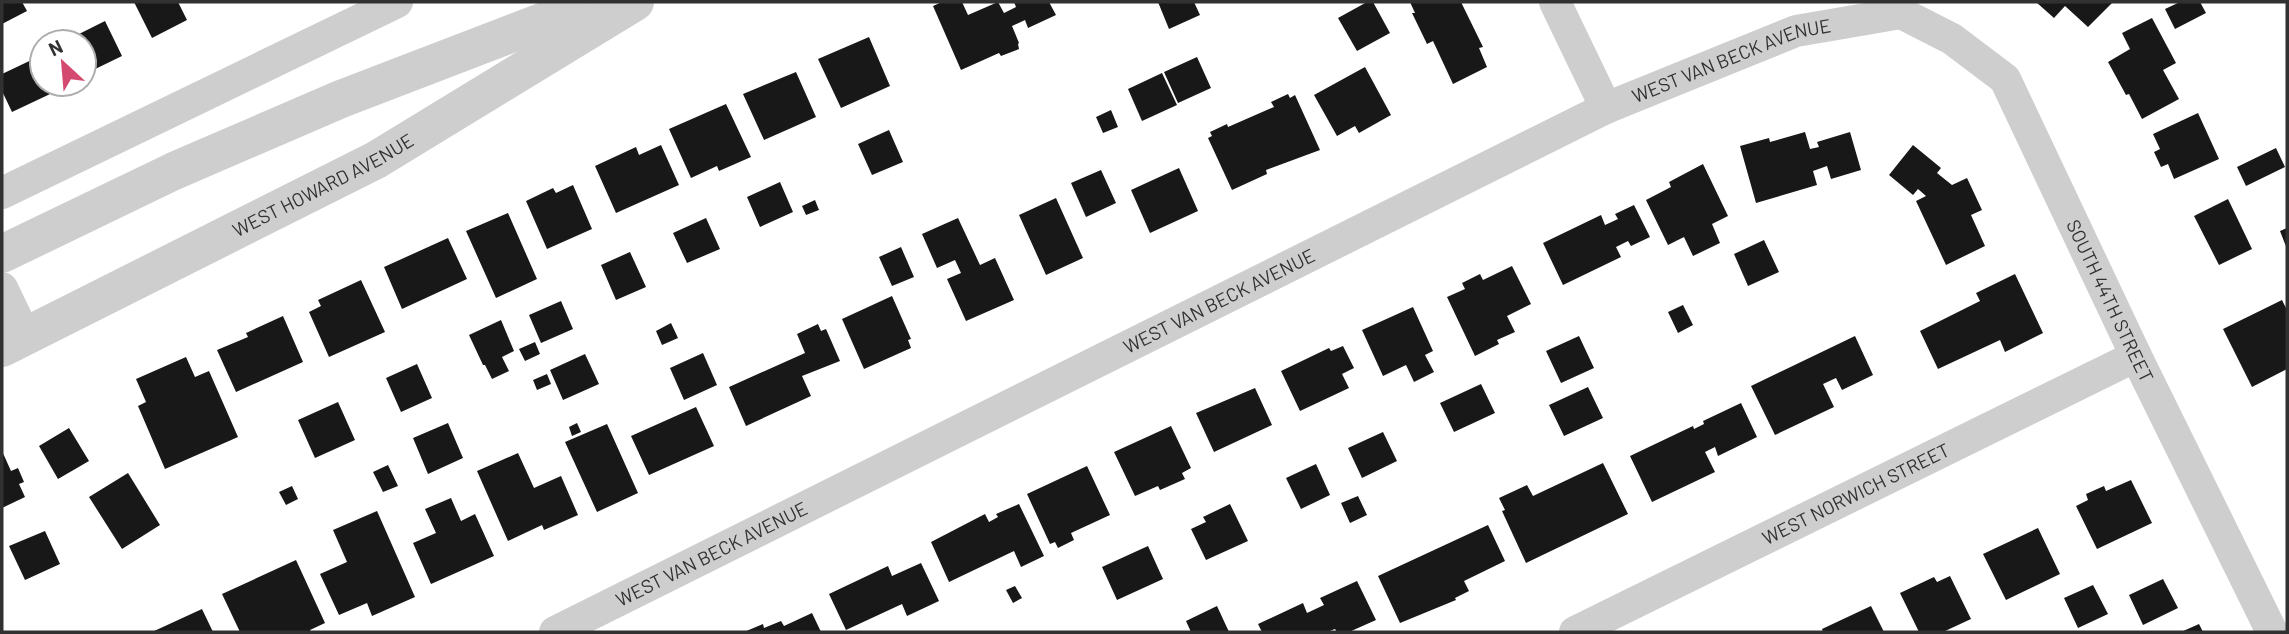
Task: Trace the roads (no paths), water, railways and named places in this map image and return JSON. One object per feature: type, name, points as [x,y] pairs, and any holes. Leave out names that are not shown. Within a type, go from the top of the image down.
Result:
[{"type":"street","points":[[2,193],[397,2]]},
{"type":"street","points":[[2,254],[174,171],[341,99],[594,2]]},
{"type":"street","name":"WEST HOWARD AVENUE","points":[[13,342],[376,160],[635,2]]},
{"type":"street","points":[[1555,2],[1606,108]]},
{"type":"street","name":"WEST VAN BECK AVENUE","points":[[555,632],[1606,108],[1796,32],[1901,13]]},
{"type":"street","name":"SOUTH 44TH STREET","points":[[1901,13],[1952,39],[2005,79],[2136,356],[2273,632]]},
{"type":"street","points":[[2,288],[13,342]]},
{"type":"street","name":"WEST NORWICH STREET","points":[[1575,632],[2136,356]]}]
